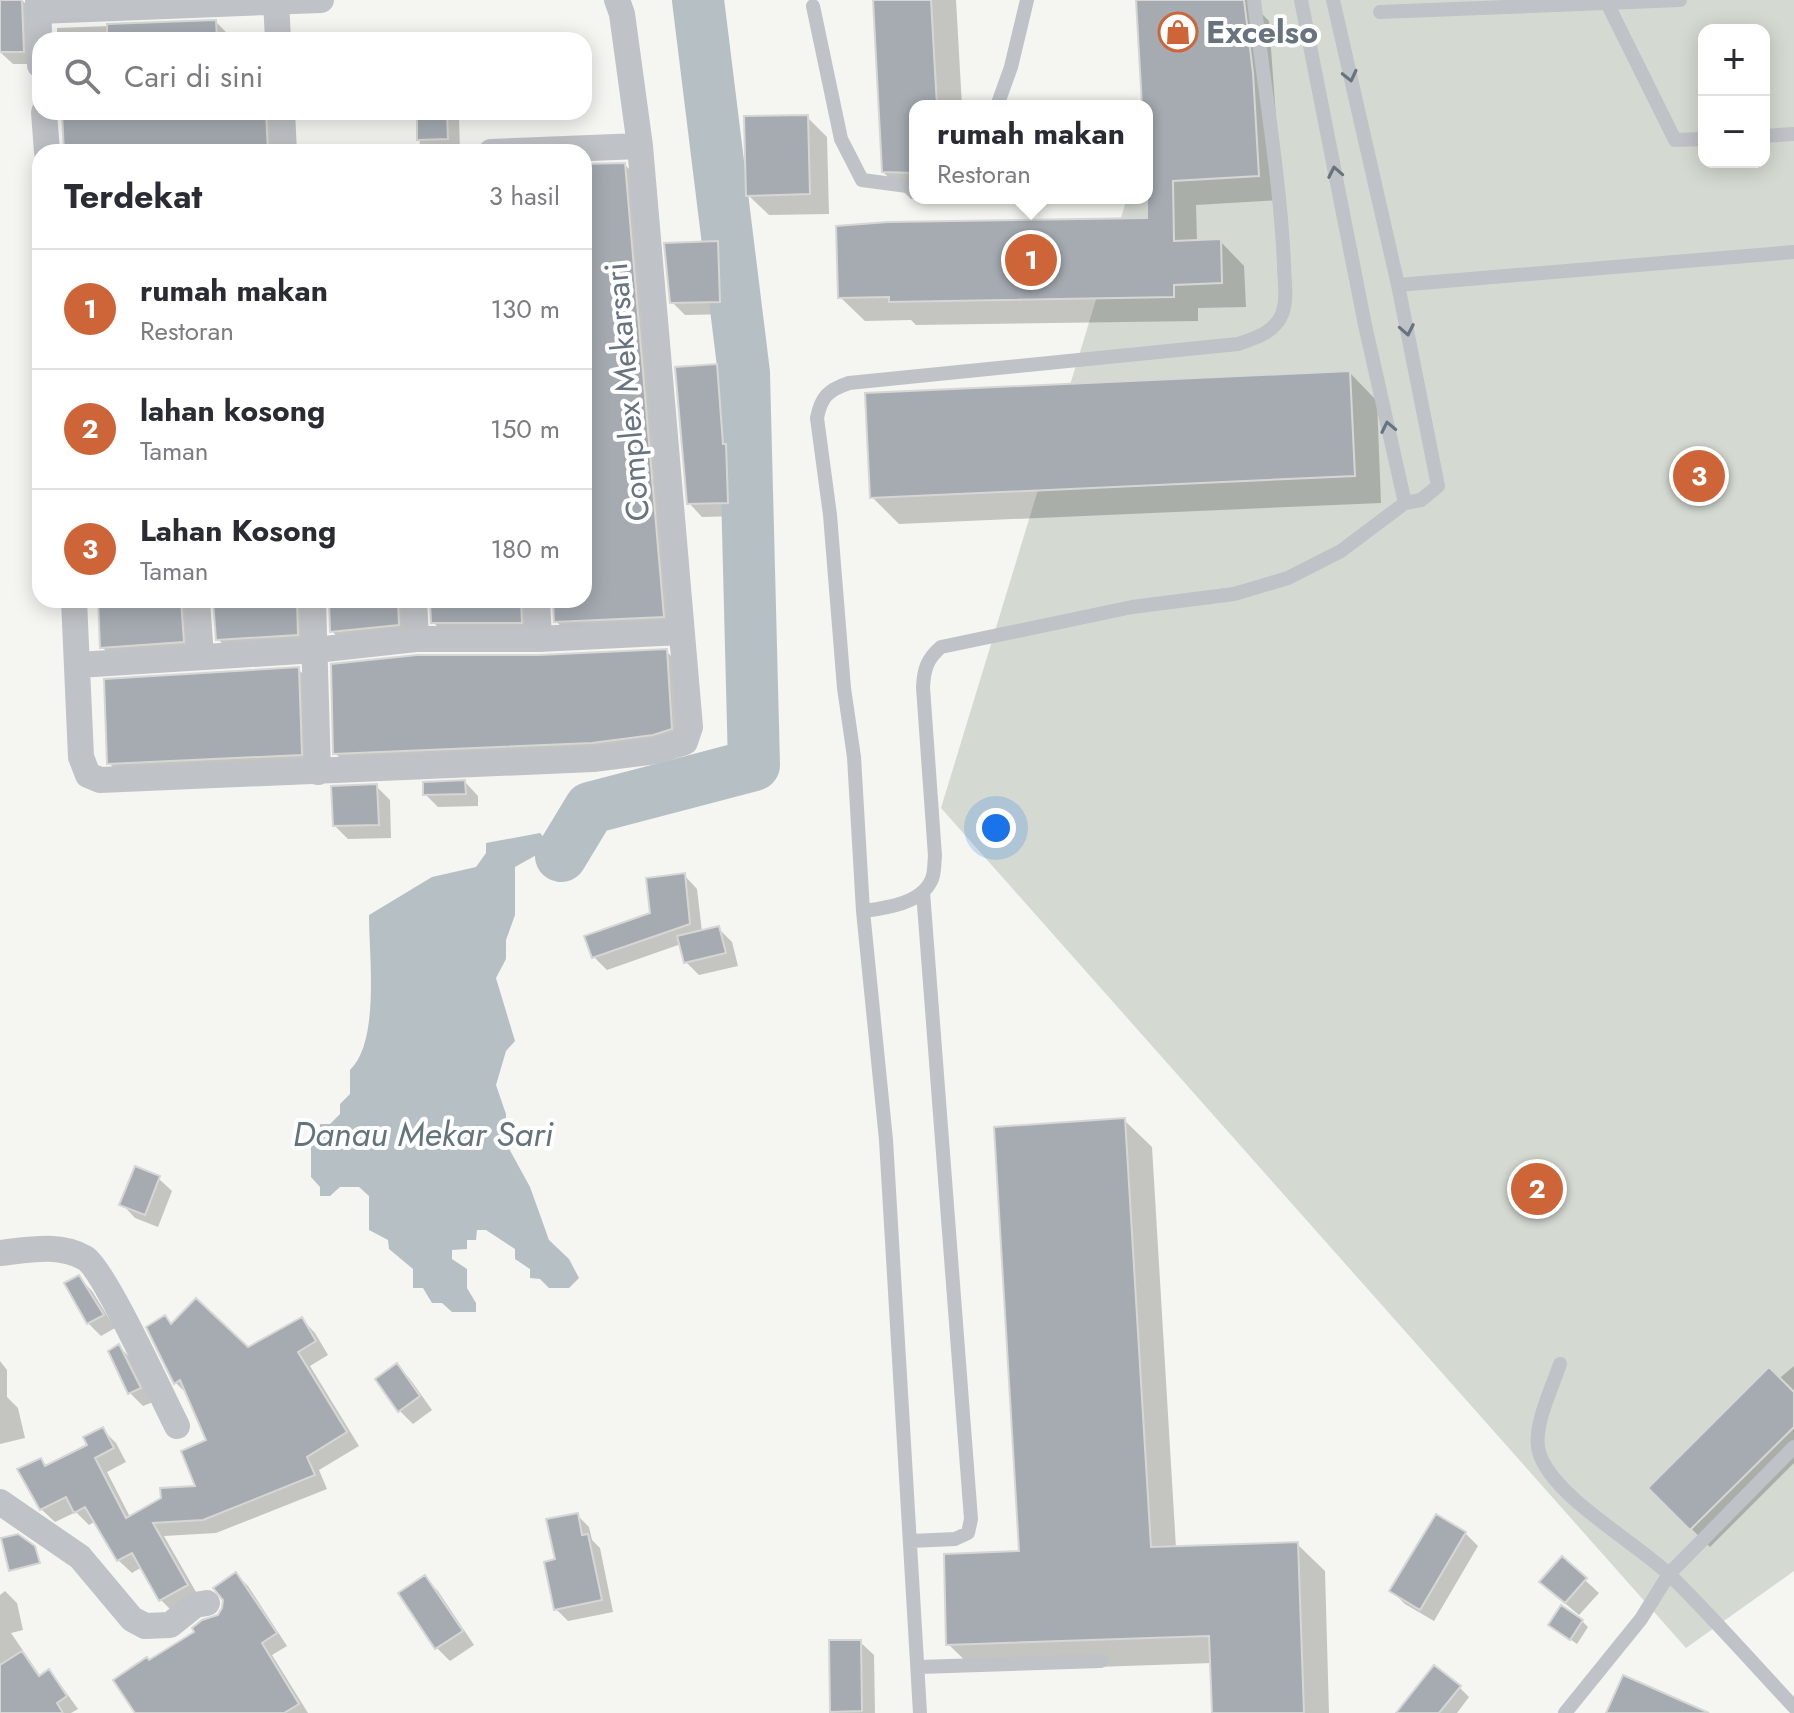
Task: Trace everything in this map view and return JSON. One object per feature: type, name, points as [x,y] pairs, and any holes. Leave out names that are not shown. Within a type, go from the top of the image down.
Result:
[{"type":"street","points":[[39,32],[38,5],[321,0]]},
{"type":"street","name":"Complex Mekarsari","points":[[74,608],[81,757],[88,775],[93,778],[115,780],[593,759],[656,751],[685,742],[690,727],[640,146],[622,14],[617,0]]},
{"type":"street","points":[[276,2],[278,32]]},
{"type":"street","points":[[45,120],[46,144]]},
{"type":"street","points":[[282,120],[284,144]]},
{"type":"street","points":[[592,148],[640,146]]},
{"type":"street","points":[[198,608],[201,657]]},
{"type":"street","points":[[313,608],[318,772]]},
{"type":"street","points":[[414,608],[416,639]]},
{"type":"street","points":[[537,608],[539,639]]},
{"type":"street","points":[[78,665],[316,650],[416,639],[539,639],[681,632]]},
{"type":"street","points":[[0,1253],[52,1248],[87,1259],[104,1282],[177,1426]]},
{"type":"street","points":[[0,1502],[80,1557],[132,1619],[145,1626],[170,1625],[195,1605],[207,1603]]},
{"type":"lane","points":[[999,100],[1011,67],[1027,0]]},
{"type":"lane","points":[[920,1713],[886,1140],[863,911],[854,757],[817,418],[819,405],[824,395],[849,383],[1238,344],[1260,337],[1275,326],[1283,312],[1285,295],[1283,240],[1254,0]]},
{"type":"lane","points":[[1301,0],[1359,295],[1405,503]]},
{"type":"lane","points":[[863,911],[906,901],[923,892],[932,880],[935,856],[923,678],[930,656],[941,647],[1132,607],[1234,594],[1288,578],[1341,551],[1405,503],[1421,500],[1438,486],[1398,285],[1333,0]]},
{"type":"lane","points":[[1380,12],[1680,0]]},
{"type":"lane","points":[[1607,3],[1675,140],[1698,139]]},
{"type":"lane","points":[[813,6],[841,139],[862,180],[909,186]]},
{"type":"lane","points":[[1770,136],[1794,134]]},
{"type":"lane","points":[[1398,285],[1794,252]]},
{"type":"lane","points":[[911,1541],[955,1539],[968,1533],[971,1519],[923,892]]},
{"type":"lane","points":[[1560,1364],[1537,1430],[1539,1453],[1552,1476],[1575,1499],[1669,1574],[1794,1707]]},
{"type":"lane","points":[[1565,1713],[1641,1619],[1669,1574],[1794,1447]]},
{"type":"lane","points":[[919,1667],[1101,1661]]},
{"type":"shaded area","points":[[1171,0],[1794,0],[1794,1571],[1686,1648],[941,808],[1125,204],[1153,204],[1153,148]]},
{"type":"water","name":"Danau Mekar Sari","points":[[540,833],[561,856],[540,853],[515,867],[515,915],[506,940],[506,959],[496,978],[515,1041],[506,1051],[496,1085],[506,1114],[506,1143],[530,1187],[549,1240],[569,1259],[579,1278],[569,1288],[549,1288],[540,1279],[530,1278],[530,1269],[515,1259],[515,1249],[486,1230],[477,1230],[476,1240],[467,1240],[467,1249],[452,1250],[452,1259],[467,1269],[467,1288],[476,1303],[476,1312],[452,1312],[442,1303],[432,1303],[423,1288],[413,1288],[413,1269],[389,1249],[388,1240],[369,1230],[369,1196],[359,1187],[340,1187],[330,1196],[320,1196],[320,1187],[311,1177],[311,1143],[320,1133],[320,1124],[330,1124],[340,1114],[340,1104],[350,1094],[350,1070],[366,1039],[371,997],[369,915],[432,877],[476,867],[486,853],[486,843]]},
{"type":"building","points":[[0,0],[22,0],[24,52],[0,52]]},
{"type":"building","points":[[873,0],[931,0],[937,100],[909,100],[909,173],[882,172]]},
{"type":"building","points":[[1136,0],[1244,0],[1253,73],[1259,176],[1173,181],[1174,241],[1221,239],[1222,283],[1174,285],[1174,297],[889,302],[889,297],[838,298],[836,226],[888,222],[1147,218],[1147,204],[1153,204],[1153,100],[1142,100]]},
{"type":"building","points":[[216,20],[217,32],[107,32],[107,24]]},
{"type":"building","points":[[808,115],[810,194],[746,196],[744,116]]},
{"type":"building","points":[[62,120],[266,120],[268,144],[64,144]]},
{"type":"building","points":[[417,120],[447,120],[448,139],[417,140]]},
{"type":"building","points":[[625,163],[664,617],[554,622],[553,608],[592,608],[592,164]]},
{"type":"building","points":[[718,241],[720,302],[670,303],[664,243]]},
{"type":"building","points":[[717,364],[723,444],[726,444],[728,503],[687,504],[675,367]]},
{"type":"building","points":[[1350,371],[1355,476],[870,498],[865,393]]},
{"type":"building","points":[[98,608],[182,608],[184,642],[100,648]]},
{"type":"building","points":[[214,608],[297,608],[298,635],[216,640]]},
{"type":"building","points":[[329,608],[398,608],[399,625],[330,632]]},
{"type":"building","points":[[430,608],[521,608],[522,623],[431,623]]},
{"type":"building","points":[[667,649],[672,729],[653,735],[592,743],[333,754],[331,664],[417,655],[539,655]]},
{"type":"building","points":[[299,667],[302,755],[107,764],[104,679]]},
{"type":"building","points":[[465,780],[466,794],[423,795],[423,782]]},
{"type":"building","points":[[377,784],[379,825],[333,826],[331,786]]},
{"type":"building","points":[[685,873],[690,924],[592,958],[584,936],[650,913],[646,878]]},
{"type":"building","points":[[719,926],[726,953],[684,963],[677,936]]},
{"type":"building","points":[[1125,1118],[1151,1547],[1298,1542],[1304,1713],[1212,1713],[1209,1636],[946,1645],[944,1554],[1019,1551],[994,1127]]},
{"type":"building","points":[[135,1166],[160,1176],[145,1215],[119,1205]]},
{"type":"building","points":[[79,1275],[104,1315],[87,1324],[64,1283]]},
{"type":"building","points":[[196,1298],[248,1347],[302,1317],[316,1341],[298,1352],[347,1432],[307,1457],[315,1475],[203,1520],[153,1523],[188,1585],[159,1601],[132,1553],[117,1561],[85,1507],[74,1513],[66,1497],[40,1510],[17,1469],[41,1458],[45,1466],[87,1445],[83,1437],[103,1427],[114,1448],[95,1458],[126,1518],[161,1498],[160,1488],[195,1486],[181,1451],[206,1440],[180,1380],[174,1384],[146,1327],[165,1315],[171,1324]]},
{"type":"building","points":[[119,1344],[141,1388],[128,1394],[108,1351]]},
{"type":"building","points":[[397,1363],[420,1396],[398,1412],[375,1379]]},
{"type":"building","points":[[1769,1367],[1794,1392],[1794,1427],[1690,1530],[1648,1488]]},
{"type":"building","points":[[578,1513],[582,1535],[588,1534],[602,1600],[554,1610],[544,1562],[555,1559],[546,1519]]},
{"type":"building","points":[[1436,1514],[1466,1532],[1420,1610],[1389,1591]]},
{"type":"building","points":[[18,1534],[35,1546],[40,1563],[9,1571],[1,1538]]},
{"type":"building","points":[[1562,1556],[1587,1578],[1565,1603],[1539,1582]]},
{"type":"building","points":[[236,1572],[277,1633],[262,1643],[299,1704],[284,1713],[135,1713],[113,1680],[147,1657],[149,1660],[194,1632],[192,1628],[202,1620],[218,1615],[223,1600],[213,1588]]},
{"type":"building","points":[[425,1575],[463,1631],[435,1649],[398,1593]]},
{"type":"building","points":[[1561,1605],[1583,1620],[1570,1640],[1548,1625]]},
{"type":"building","points":[[829,1640],[861,1640],[862,1711],[830,1712]]},
{"type":"building","points":[[22,1651],[39,1676],[49,1669],[67,1696],[57,1703],[63,1713],[0,1713],[0,1665]]},
{"type":"building","points":[[1434,1665],[1461,1686],[1439,1713],[1396,1713]]},
{"type":"building","points":[[1623,1675],[1709,1713],[1606,1713]]},
{"type":"waterway","points":[[561,856],[590,808],[754,765],[744,373],[698,0]]},
{"type":"place","name":"Excelso","points":[[1178,32]]},
{"type":"place","name":"rumah makan","points":[[1031,260]]},
{"type":"place","name":"Lahan Kosong","points":[[1699,476]]},
{"type":"place","name":"lahan kosong","points":[[1537,1189]]}]
